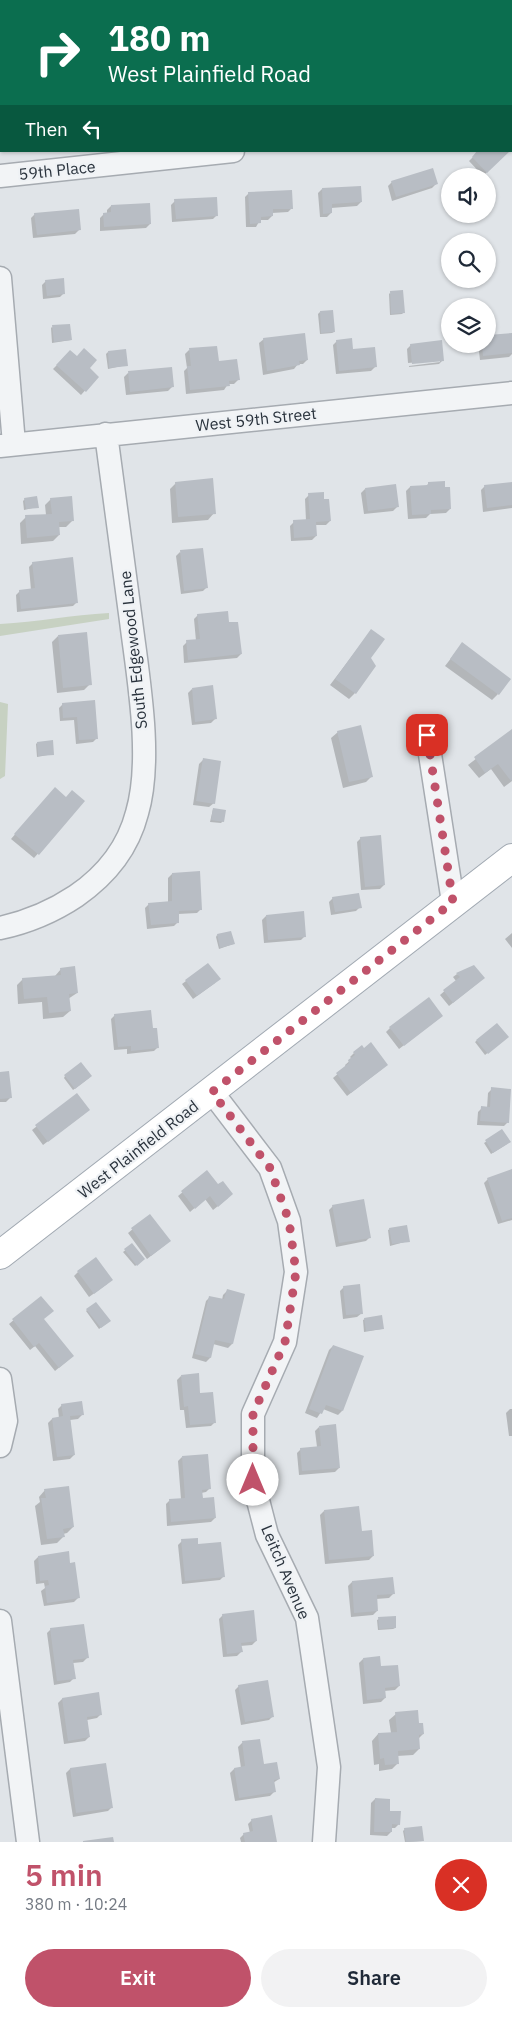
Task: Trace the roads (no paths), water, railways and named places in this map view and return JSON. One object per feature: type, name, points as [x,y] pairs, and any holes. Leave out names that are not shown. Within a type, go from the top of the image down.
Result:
[{"type":"main road","name":"West Plainfield Road","points":[[0,1255],[512,858]]},
{"type":"street","name":"59th Place","points":[[0,176],[224,152]]},
{"type":"street","points":[[0,278],[7,445]]},
{"type":"street","name":"West 59th Street","points":[[7,445],[512,393]]},
{"type":"street","name":"South Edgewood Lane","points":[[0,928],[22,924],[44,915],[94,884],[114,860],[128,837],[138,812],[143,776],[140,685],[106,434]]},
{"type":"street","points":[[427,735],[453,902]]},
{"type":"street","name":"Leitch Avenue","points":[[212,1092],[270,1168],[289,1221],[293,1247],[296,1272],[285,1342],[253,1414],[253,1480],[267,1535],[307,1618],[329,1767],[324,1842]]},
{"type":"street","points":[[0,1379],[6,1421],[0,1446]]},
{"type":"street","points":[[0,1621],[28,1842]]}]
